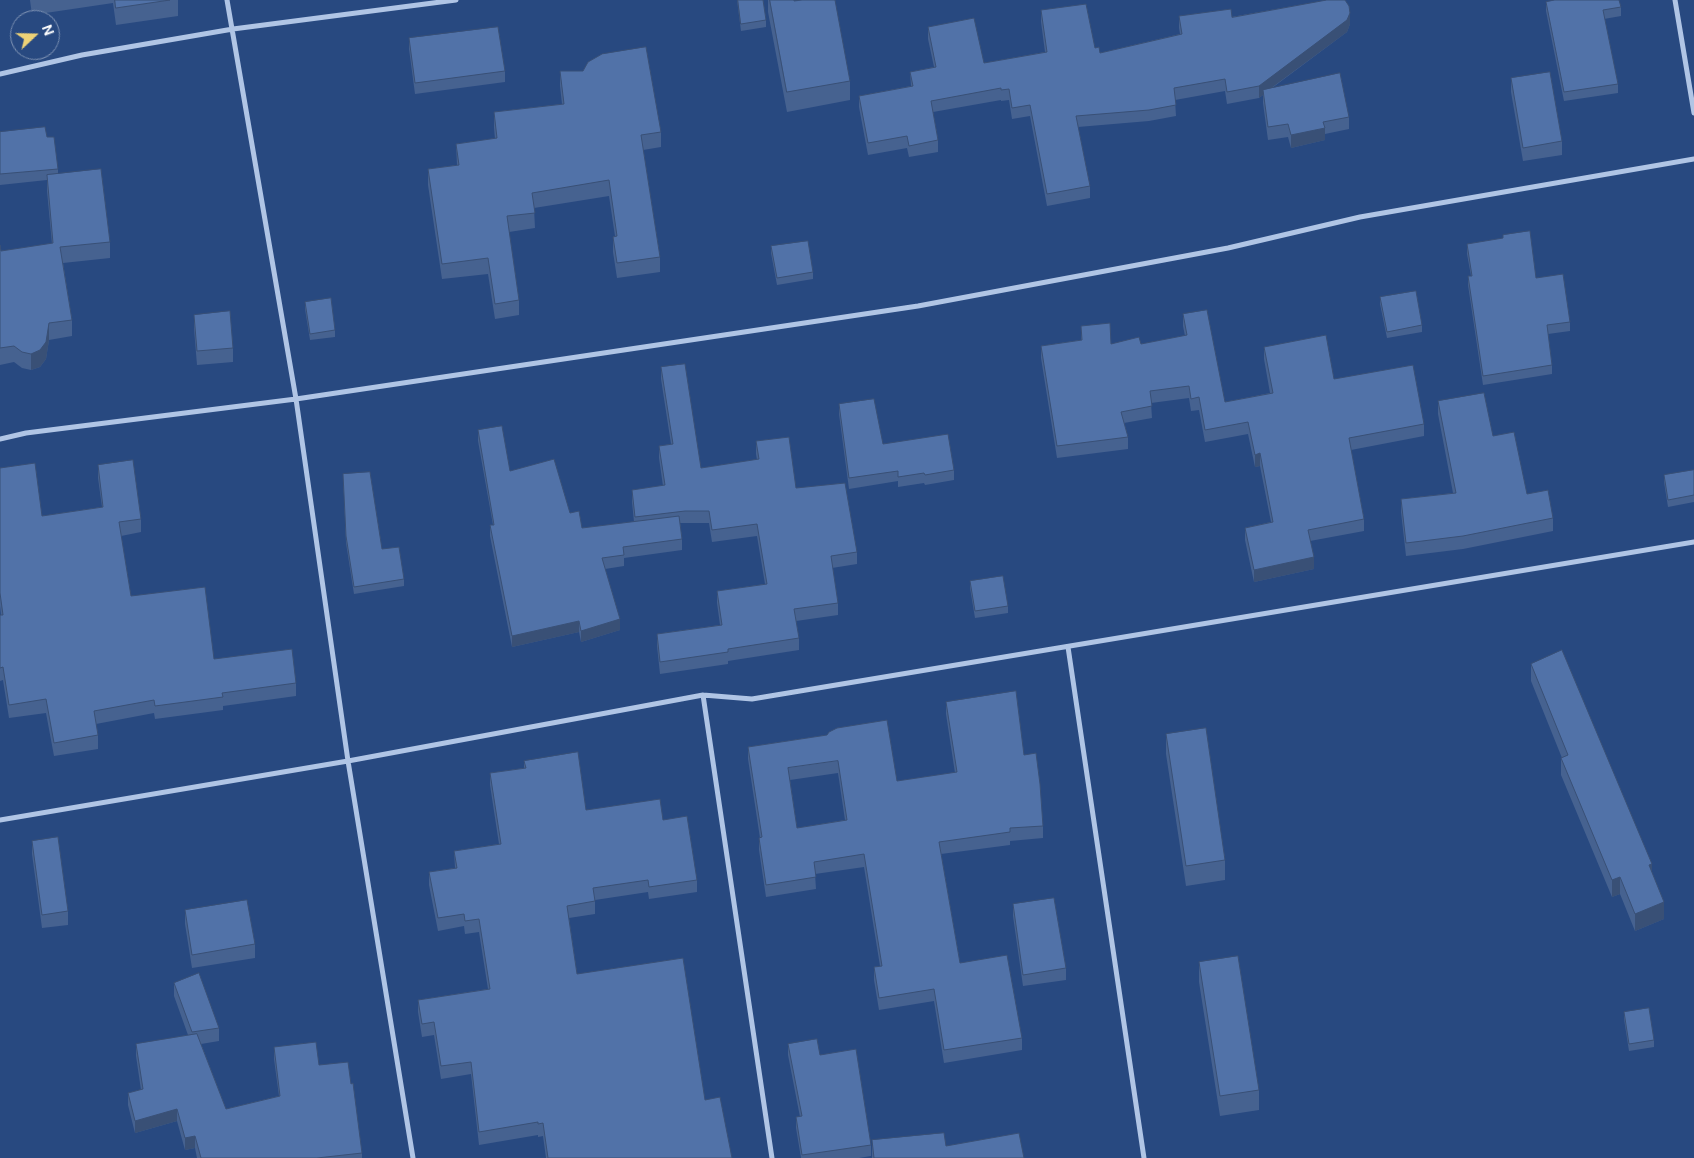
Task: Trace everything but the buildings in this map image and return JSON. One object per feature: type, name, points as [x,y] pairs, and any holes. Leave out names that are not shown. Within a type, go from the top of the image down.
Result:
[{"type":"street","points":[[227,0],[296,399],[348,761],[412,1158]]},
{"type":"street","points":[[0,74],[82,55],[232,29],[456,0]]},
{"type":"street","points":[[1675,0],[1694,113]]},
{"type":"street","points":[[0,439],[26,433],[296,399],[918,306],[1228,248],[1360,217],[1694,159]]},
{"type":"street","points":[[0,820],[348,761],[702,695],[752,699],[1694,542]]},
{"type":"street","points":[[1068,647],[1144,1158]]},
{"type":"street","points":[[702,695],[772,1158]]}]
